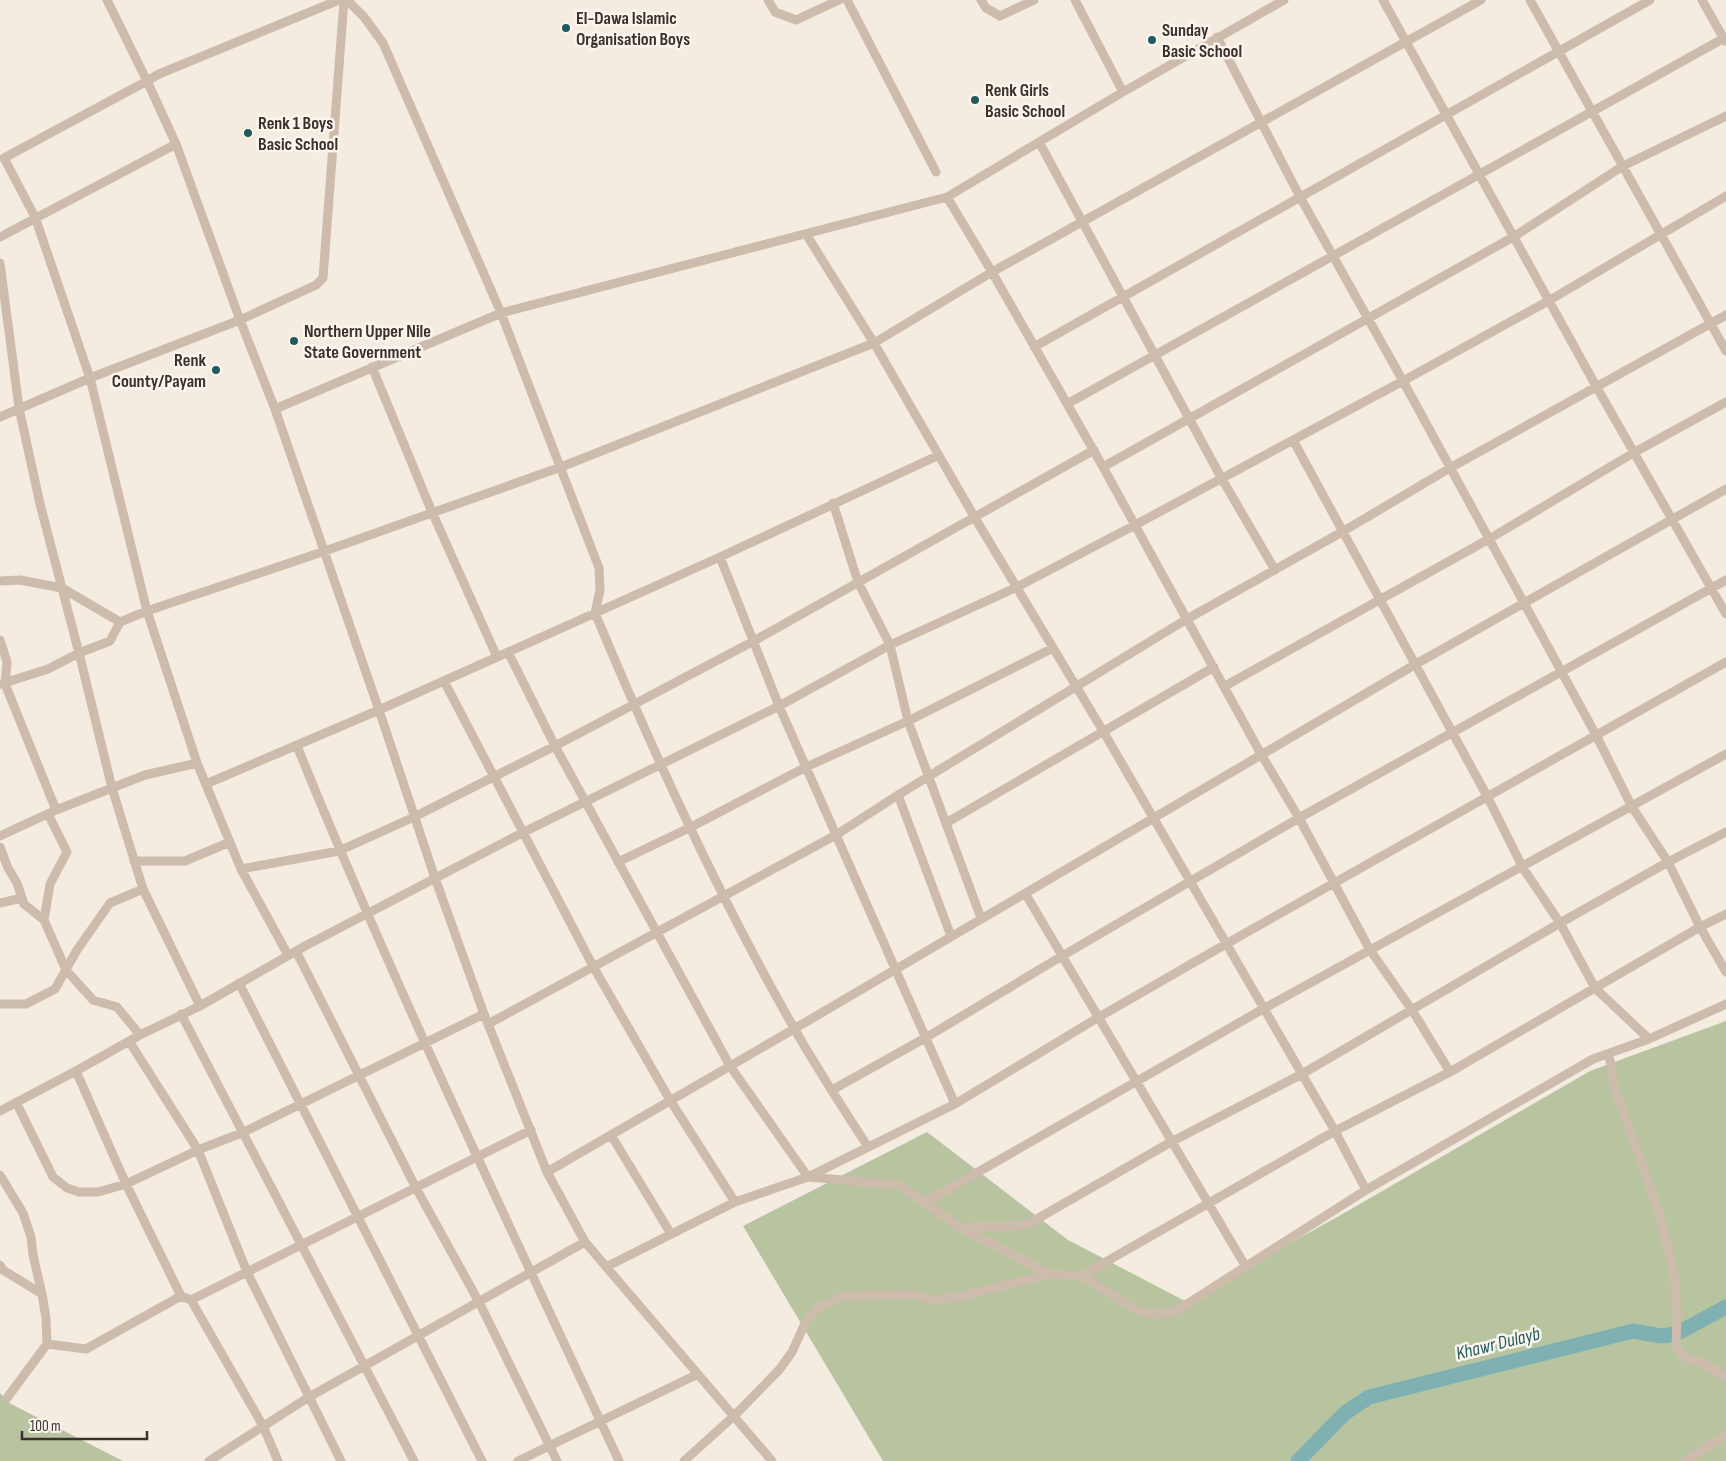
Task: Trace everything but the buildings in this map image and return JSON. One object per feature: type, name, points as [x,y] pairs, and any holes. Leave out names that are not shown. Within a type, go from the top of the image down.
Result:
[{"type":"street","points":[[107,0],[148,81],[176,144],[240,320],[275,409],[435,878],[484,1014],[547,1172],[585,1242],[772,1461]]},
{"type":"street","points":[[339,0],[159,74],[4,158],[35,217],[90,378],[147,611],[197,764],[230,842],[242,869],[292,953],[360,1075],[416,1188],[479,1302],[558,1461]]},
{"type":"street","points":[[346,0],[364,17],[384,43],[501,313],[599,568],[600,590],[595,613],[660,764],[724,897],[794,1029],[868,1147]]},
{"type":"street","points":[[0,417],[90,378],[240,320],[316,285],[323,278],[346,0]]},
{"type":"street","points":[[768,0],[775,12],[796,20],[839,0]]},
{"type":"street","points":[[847,0],[936,172]]},
{"type":"street","points":[[981,0],[986,8],[1000,16],[1034,0]]},
{"type":"street","points":[[1075,0],[1123,92]]},
{"type":"street","points":[[275,409],[501,313],[946,197],[1217,37],[1284,0]]},
{"type":"street","points":[[1383,0],[1515,236],[1596,386],[1726,614]]},
{"type":"street","points":[[2,684],[48,669],[110,641],[120,622],[147,611],[325,551],[561,467],[874,343],[1083,220],[1481,0]]},
{"type":"street","points":[[1530,0],[1726,351]]},
{"type":"street","points":[[1034,347],[1650,0]]},
{"type":"street","points":[[1067,404],[1592,111],[1725,39],[1702,0]]},
{"type":"street","points":[[1217,37],[1332,256],[1404,382],[1562,672],[1632,807],[1668,862],[1700,927],[1726,972]]},
{"type":"street","points":[[1104,467],[1515,236],[1623,166],[1726,116]]},
{"type":"street","points":[[1039,142],[1222,479],[1275,570]]},
{"type":"street","points":[[0,237],[176,144]]},
{"type":"street","points":[[0,1111],[181,1014],[200,1006],[292,953],[524,832],[778,706],[890,645],[1017,587],[1135,526],[1404,382],[1550,300],[1726,196]]},
{"type":"street","points":[[946,197],[992,272],[1104,467],[1261,754],[1300,818],[1370,950],[1412,1010],[1450,1072]]},
{"type":"street","points":[[806,234],[874,343],[975,518],[1153,817],[1302,1074],[1366,1190]]},
{"type":"street","points":[[0,263],[19,408],[40,504],[80,653],[112,788],[143,889],[200,1006]]},
{"type":"street","points":[[488,1024],[836,835],[898,795],[1187,620],[1450,468],[1726,315]]},
{"type":"street","points":[[372,367],[432,512],[497,657]]},
{"type":"street","points":[[1225,686],[1489,540],[1635,452],[1726,402]]},
{"type":"street","points":[[1293,440],[1487,796],[1523,868],[1560,923],[1595,988],[1649,1039]]},
{"type":"street","points":[[242,869],[339,851],[494,778],[752,642],[1094,450]]},
{"type":"street","points":[[206,784],[444,681],[720,557],[939,455]]},
{"type":"street","points":[[547,1172],[896,970],[981,918],[1416,664],[1726,489]]},
{"type":"street","points":[[833,503],[858,582],[890,645],[908,721],[981,918]]},
{"type":"street","points":[[720,557],[778,706],[927,1037],[955,1104]]},
{"type":"street","points":[[0,581],[20,580],[62,588],[120,622]]},
{"type":"street","points":[[832,1090],[927,1037],[1300,818],[1726,580]]},
{"type":"street","points":[[0,640],[7,662],[2,684],[67,852],[50,884],[44,920]]},
{"type":"street","points":[[618,862],[691,827],[806,767],[908,721],[1053,648]]},
{"type":"street","points":[[508,652],[555,746],[730,1066],[808,1177],[899,1185],[959,1227],[1050,1274]]},
{"type":"street","points":[[606,1267],[735,1202],[808,1177],[955,1104],[1099,1017],[1226,944],[1726,662]]},
{"type":"street","points":[[946,823],[1214,667]]},
{"type":"street","points":[[444,681],[594,968],[670,1100],[735,1202]]},
{"type":"street","points":[[297,746],[339,851],[425,1043],[619,1461]]},
{"type":"street","points":[[924,1203],[1263,1009],[1523,868],[1726,754]]},
{"type":"street","points":[[0,836],[52,812],[145,775],[197,764]]},
{"type":"street","points":[[898,795],[951,936]]},
{"type":"street","points":[[959,1227],[1017,1226],[1030,1223],[1171,1142],[1302,1074],[1560,923],[1668,862],[1726,832]]},
{"type":"street","points":[[134,861],[185,861],[230,842]]},
{"type":"street","points":[[0,848],[24,904],[44,920],[66,970],[94,1000],[116,1007],[140,1036]]},
{"type":"street","points":[[0,1004],[26,1004],[55,989],[77,950],[110,903],[143,889]]},
{"type":"street","points":[[1025,893],[1246,1267]]},
{"type":"street","points":[[0,903],[22,898]]},
{"type":"street","points":[[1081,1276],[1334,1131],[1450,1072],[1700,927],[1726,914]]},
{"type":"street","points":[[239,983],[482,1461]]},
{"type":"street","points":[[684,1461],[734,1416],[779,1370],[792,1352],[806,1321],[819,1306],[843,1296],[913,1294],[935,1300],[957,1298],[1050,1274],[1081,1276],[1137,1310],[1154,1315],[1176,1311],[1366,1190],[1593,1060],[1649,1039],[1726,1004]]},
{"type":"street","points":[[181,1014],[414,1461]]},
{"type":"street","points":[[16,1102],[53,1177],[67,1188],[79,1192],[98,1192],[126,1184],[198,1150],[244,1132],[484,1014]]},
{"type":"street","points":[[129,1042],[198,1150],[246,1272],[341,1461]]},
{"type":"street","points":[[1609,1054],[1614,1087],[1659,1212],[1674,1274],[1677,1310],[1676,1347],[1684,1357],[1700,1362],[1726,1376]]},
{"type":"street","points":[[76,1071],[126,1184],[180,1296],[192,1300],[263,1426],[278,1461]]},
{"type":"street","points":[[192,1300],[531,1130]]},
{"type":"street","points":[[611,1134],[671,1234]]},
{"type":"street","points":[[0,1175],[26,1221],[31,1238],[46,1318],[47,1344],[7,1398]]},
{"type":"street","points":[[209,1461],[309,1397],[585,1242]]},
{"type":"street","points":[[0,1265],[2,1270],[42,1294]]},
{"type":"street","points":[[47,1344],[86,1348],[180,1296]]},
{"type":"street","points":[[518,1461],[698,1374]]},
{"type":"street","points":[[1685,1461],[1726,1436]]},
{"type":"green space","points":[[1726,1021],[1726,1461],[883,1461],[743,1226],[927,1132],[1068,1240],[1185,1301],[1339,1216],[1590,1071]]},
{"type":"green space","points":[[0,1393],[11,1404],[123,1461],[0,1461]]},
{"type":"waterway","name":"Khawr Dulayb","points":[[1298,1461],[1345,1413],[1369,1397],[1633,1331],[1661,1336],[1676,1334],[1726,1307]]},
{"type":"place","name":"El-Dawa Islamic Organisation Boys","points":[[566,28]]},
{"type":"place","name":"Sunday Basic School","points":[[1152,40]]},
{"type":"place","name":"Renk Girls Basic School","points":[[975,100]]},
{"type":"place","name":"Renk 1 Boys Basic School","points":[[248,133]]},
{"type":"place","name":"Northern Upper Nile State Government","points":[[294,341]]},
{"type":"place","name":"Renk County/Payam","points":[[216,370]]}]
